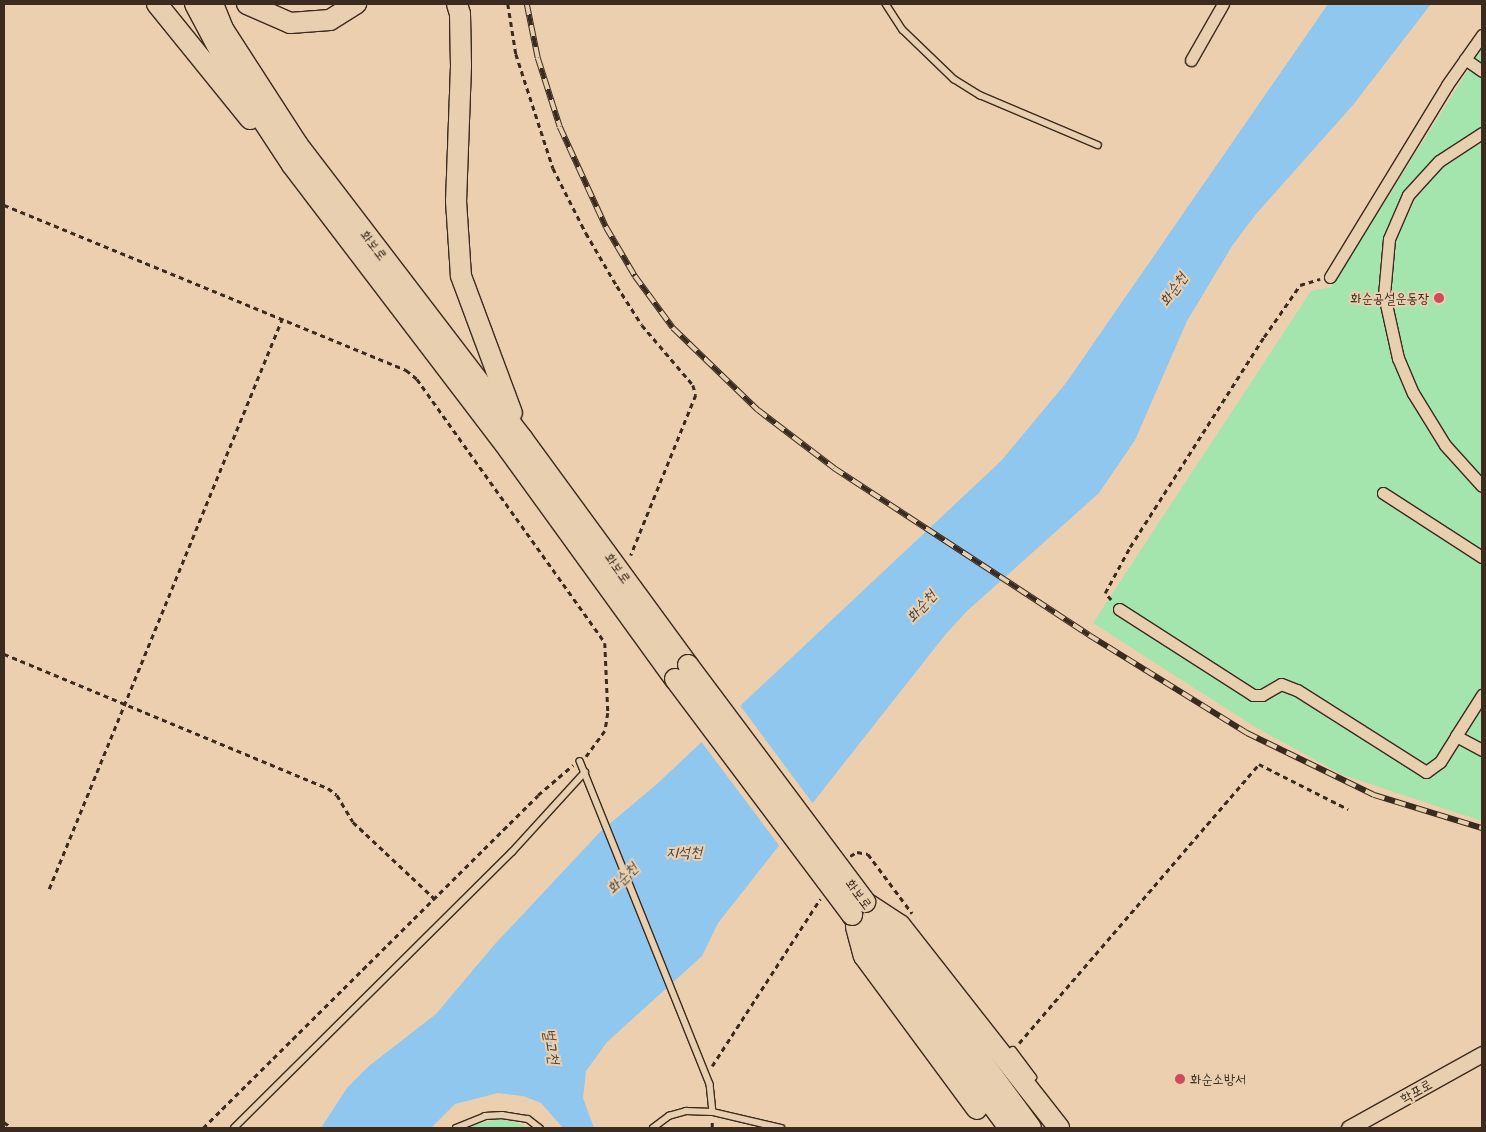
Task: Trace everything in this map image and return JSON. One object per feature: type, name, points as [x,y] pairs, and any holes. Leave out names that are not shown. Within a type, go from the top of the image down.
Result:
[{"type":"highway","points":[[157,4],[228,95],[292,165]]},
{"type":"highway","name":"화보로","points":[[194,4],[231,72],[292,165],[509,450],[682,672],[859,908],[1031,1128]]},
{"type":"highway","name":"화보로","points":[[212,4],[223,29],[298,145],[522,438],[682,672]]},
{"type":"highway","points":[[247,4],[290,23],[330,20],[356,4]]},
{"type":"highway","points":[[457,4],[460,14],[461,66],[456,200],[461,276],[522,438]]},
{"type":"highway","points":[[992,1128],[864,956],[859,908],[900,926],[1025,1083],[1058,1128]]},
{"type":"highway","name":"화보로","points":[[859,908],[1009,1128]]},
{"type":"street","points":[[1192,60],[1223,4]]},
{"type":"street","points":[[1330,276],[1465,59],[1482,35]]},
{"type":"street","points":[[1465,59],[1482,71]]},
{"type":"street","points":[[1482,133],[1439,161],[1408,195],[1389,239],[1384,295],[1395,349],[1413,393],[1445,445],[1482,486]]},
{"type":"street","points":[[1383,493],[1482,557]]},
{"type":"street","points":[[1118,608],[1253,695],[1262,695],[1282,684],[1297,690],[1426,772],[1440,762],[1482,695]]},
{"type":"street","points":[[1456,736],[1482,750]]},
{"type":"street","name":"학포로","points":[[1348,1128],[1482,1054]]},
{"type":"lane","points":[[886,4],[903,30],[954,79],[980,95],[1098,145]]},
{"type":"lane","points":[[580,761],[595,794],[707,1077],[713,1112]]},
{"type":"lane","points":[[234,1128],[512,852],[585,772]]},
{"type":"lane","points":[[1013,1050],[1032,1077],[1025,1083]]},
{"type":"lane","points":[[653,1128],[669,1116],[686,1111],[713,1112],[780,1128]]},
{"type":"lane","points":[[456,1128],[485,1116],[502,1115],[528,1119],[540,1128]]},
{"type":"path","points":[[508,4],[516,54],[553,168],[586,233],[617,286],[642,325],[693,385],[696,395],[631,555]]},
{"type":"path","points":[[4,205],[406,370],[417,379],[605,643],[609,673],[608,713],[600,740],[580,761],[547,786],[203,1128]]},
{"type":"path","points":[[1118,608],[1105,593],[1130,547],[1300,285],[1330,276]]},
{"type":"path","points":[[50,889],[282,319]]},
{"type":"path","points":[[4,654],[328,788],[337,795],[353,822],[435,899]]},
{"type":"path","points":[[1013,1050],[1259,764],[1348,809]]},
{"type":"path","points":[[844,863],[856,852],[868,854],[915,917]]},
{"type":"path","points":[[707,1077],[726,1039],[821,896]]},
{"type":"path","points":[[4,1122],[12,1128]]},
{"type":"green space","points":[[1482,48],[1482,821],[1343,775],[1255,727],[1093,623],[1311,291],[1331,287]]},
{"type":"green space","points":[[504,1118],[530,1128],[466,1128],[469,1126]]},
{"type":"water","name":"지석천","points":[[1328,4],[1431,4],[1353,105],[1256,214],[1232,246],[1187,321],[1135,440],[1099,493],[967,611],[945,635],[718,923],[702,956],[607,1042],[586,1071],[583,1098],[594,1128],[563,1128],[541,1103],[523,1096],[498,1093],[455,1104],[431,1128],[321,1128],[347,1088],[369,1066],[436,1014],[495,944],[600,832],[657,784],[1001,461],[1066,383]]},
{"type":"pier","points":[[739,704],[814,805],[781,848],[700,740]]},
{"type":"railway","points":[[527,4],[538,58],[560,127],[606,227],[635,276],[673,328],[758,410],[834,468],[1089,635],[1247,733],[1374,795],[1482,828]]},
{"type":"place","name":"화순공설운동장","points":[[1439,298]]},
{"type":"place","name":"화순소방서","points":[[1180,1079]]},
{"type":"water label","name":"화순천","points":[[1173,289]]},
{"type":"water label","name":"화순천","points":[[921,606]]},
{"type":"water label","name":"화순천","points":[[622,878]]},
{"type":"water label","name":"벌고천","points":[[552,1046]]}]
